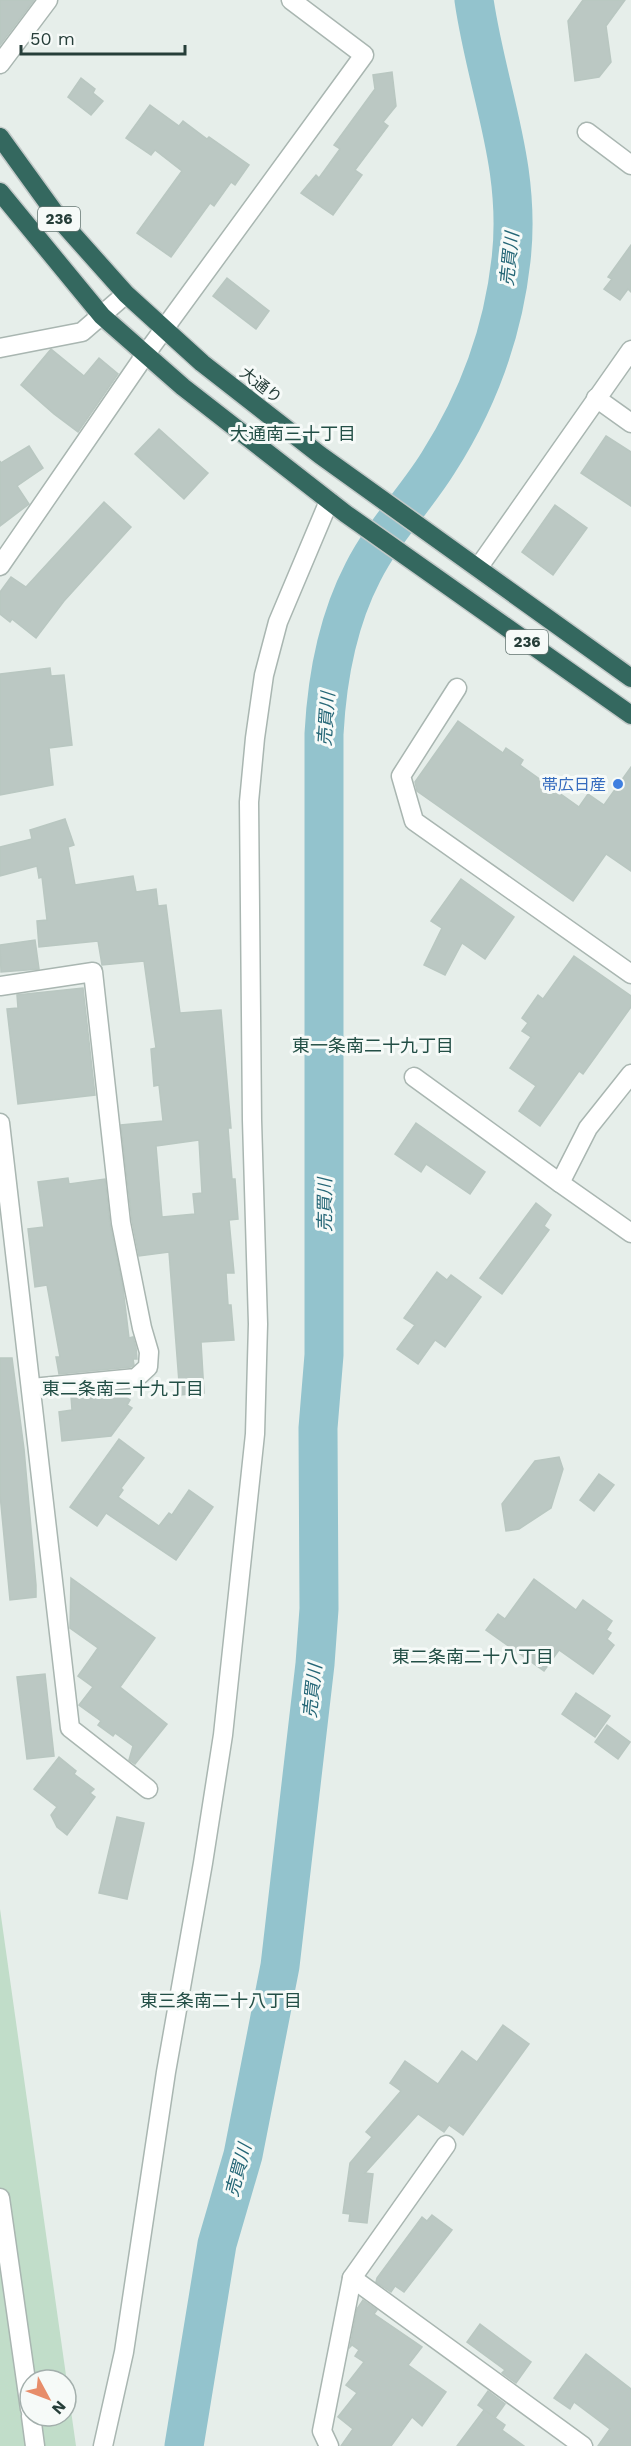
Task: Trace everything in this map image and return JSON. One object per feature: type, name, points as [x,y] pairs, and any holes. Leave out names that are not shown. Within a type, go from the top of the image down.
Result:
[{"type":"highway","name":"大通り","points":[[0,137],[60,220],[126,294],[202,363],[442,544],[631,678]]},
{"type":"highway","name":"236","points":[[0,192],[102,316],[183,387],[346,514],[631,715]]},
{"type":"street","points":[[0,64],[48,0]]},
{"type":"street","points":[[0,566],[145,355],[364,55],[291,0]]},
{"type":"street","points":[[588,132],[631,165]]},
{"type":"street","points":[[0,348],[82,332],[126,294]]},
{"type":"street","points":[[478,568],[631,350]]},
{"type":"street","points":[[596,398],[631,423]]},
{"type":"street","points":[[103,2446],[124,2352],[167,2062],[203,1863],[221,1747],[255,1434],[258,1324],[252,1120],[249,814],[255,738],[264,675],[278,622],[329,501]]},
{"type":"street","points":[[457,688],[400,776],[414,821],[631,974]]},
{"type":"street","points":[[0,986],[93,972],[121,1223],[149,1352],[148,1367],[136,1378],[32,1388]]},
{"type":"street","points":[[560,1183],[588,1128],[631,1074]]},
{"type":"street","points":[[414,1077],[631,1233]]},
{"type":"street","points":[[0,1123],[70,1728],[148,1789]]},
{"type":"street","points":[[328,2446],[322,2431],[352,2278],[447,2145]]},
{"type":"street","points":[[0,2198],[24,2368]]},
{"type":"street","points":[[352,2278],[583,2446]]},
{"type":"street","points":[[33,2428],[35,2446]]},
{"type":"green space","points":[[0,1909],[65,2368],[18,2368],[18,2428],[73,2428],[76,2446],[0,2446]]},
{"type":"building","points":[[0,0],[34,0],[0,45]]},
{"type":"building","points":[[583,0],[625,0],[606,26],[611,62],[599,77],[575,81],[568,21]]},
{"type":"building","points":[[392,72],[396,106],[383,122],[388,126],[355,170],[362,175],[333,215],[301,193],[316,175],[319,178],[340,149],[334,145],[375,89],[373,75]]},
{"type":"building","points":[[81,78],[95,89],[93,93],[103,101],[91,115],[68,97]]},
{"type":"building","points":[[150,105],[179,126],[183,121],[249,165],[235,185],[231,182],[214,206],[210,203],[171,257],[137,233],[182,171],[155,150],[151,155],[126,138]]},
{"type":"building","points":[[631,245],[631,292],[628,289],[620,300],[604,289],[612,279],[608,277]]},
{"type":"building","points":[[227,278],[269,311],[256,329],[213,296]]},
{"type":"building","points":[[51,349],[84,376],[99,358],[118,374],[78,432],[21,385]]},
{"type":"building","points":[[159,429],[208,473],[184,499],[135,454]]},
{"type":"building","points":[[606,436],[631,452],[631,506],[581,473]]},
{"type":"building","points":[[29,446],[43,468],[17,486],[29,504],[0,526],[0,461],[1,463]]},
{"type":"building","points":[[104,502],[131,527],[64,601],[36,638],[12,619],[10,622],[0,614],[0,592],[11,577],[26,587]]},
{"type":"building","points":[[555,505],[587,528],[553,575],[522,552]]},
{"type":"building","points":[[50,668],[51,676],[64,675],[72,745],[49,748],[53,785],[0,795],[0,674]]},
{"type":"building","points":[[458,721],[503,753],[506,748],[523,760],[520,765],[579,807],[588,794],[604,805],[631,767],[631,871],[606,854],[573,901],[417,791],[415,782]]},
{"type":"building","points":[[65,819],[74,845],[68,847],[75,885],[133,876],[136,892],[156,889],[158,906],[166,905],[180,1013],[221,1010],[231,1128],[228,1128],[232,1179],[235,1179],[238,1219],[229,1220],[234,1273],[226,1273],[228,1305],[231,1305],[234,1340],[201,1342],[204,1393],[180,1395],[169,1252],[139,1256],[132,1221],[121,1125],[163,1121],[159,1085],[154,1086],[151,1049],[156,1048],[144,961],[102,965],[98,941],[39,947],[37,921],[47,920],[42,877],[39,878],[37,866],[0,876],[0,847],[32,839],[30,830]],"holes":[[[199,1140],[202,1193],[193,1194],[195,1214],[162,1217],[156,1146]]]},
{"type":"building","points":[[461,879],[514,917],[485,959],[462,943],[445,975],[424,965],[442,928],[431,921]]},
{"type":"building","points":[[35,940],[39,969],[1,972],[0,945]]},
{"type":"building","points":[[574,956],[631,996],[631,1007],[583,1074],[579,1071],[540,1126],[519,1111],[536,1086],[510,1068],[531,1037],[522,1031],[528,1023],[522,1018],[538,995],[543,999]]},
{"type":"building","points":[[83,988],[95,1095],[18,1104],[7,1009],[18,1008],[17,995]]},
{"type":"building","points":[[416,1123],[485,1172],[470,1194],[426,1164],[421,1172],[395,1154]]},
{"type":"building","points":[[68,1178],[69,1184],[105,1179],[129,1338],[133,1337],[136,1348],[137,1359],[133,1359],[134,1365],[131,1367],[59,1374],[56,1357],[60,1357],[47,1285],[35,1287],[28,1229],[44,1227],[38,1182]]},
{"type":"building","points":[[536,1203],[551,1215],[544,1226],[549,1230],[502,1294],[480,1278]]},
{"type":"building","points":[[437,1272],[447,1280],[451,1275],[481,1297],[445,1347],[435,1340],[418,1364],[397,1349],[415,1325],[404,1318]]},
{"type":"building","points":[[0,1358],[12,1358],[24,1449],[36,1585],[36,1597],[10,1600],[0,1494]]},
{"type":"building","points":[[117,1391],[130,1400],[127,1405],[132,1408],[111,1436],[62,1441],[59,1412],[72,1410],[71,1396]]},
{"type":"building","points":[[119,1439],[144,1458],[121,1488],[123,1490],[118,1497],[159,1526],[169,1513],[172,1515],[189,1490],[213,1507],[176,1560],[106,1513],[97,1526],[70,1507]]},
{"type":"building","points":[[559,1457],[563,1469],[551,1508],[519,1529],[506,1531],[502,1504],[535,1461]]},
{"type":"building","points":[[599,1474],[614,1485],[594,1511],[580,1500]]},
{"type":"building","points":[[71,1578],[155,1638],[120,1687],[167,1724],[135,1764],[129,1760],[133,1746],[115,1733],[113,1736],[98,1725],[101,1721],[79,1705],[93,1687],[78,1676],[98,1648],[70,1628]]},
{"type":"building","points":[[534,1579],[576,1610],[583,1600],[612,1621],[606,1630],[611,1633],[607,1639],[614,1645],[593,1674],[559,1650],[544,1671],[486,1630],[498,1614],[505,1619]]},
{"type":"building","points":[[45,1674],[54,1756],[27,1759],[17,1677]]},
{"type":"building","points":[[576,1693],[610,1716],[595,1737],[562,1714]]},
{"type":"building","points":[[607,1725],[630,1742],[618,1759],[595,1742]]},
{"type":"building","points":[[59,1757],[76,1771],[74,1774],[94,1789],[90,1793],[95,1797],[67,1835],[57,1827],[51,1815],[57,1807],[34,1789]]},
{"type":"building","points":[[117,1817],[144,1823],[127,1899],[99,1893]]},
{"type":"building","points":[[503,2025],[529,2044],[463,2135],[449,2125],[444,2132],[418,2114],[365,2173],[373,2174],[367,2223],[349,2221],[350,2214],[343,2213],[350,2163],[372,2137],[366,2132],[401,2091],[390,2083],[405,2061],[438,2084],[462,2051],[477,2062]]},
{"type":"building","points":[[432,2215],[452,2230],[404,2292],[395,2286],[391,2292],[376,2282],[422,2217],[427,2221]]},
{"type":"building","points":[[363,2300],[377,2310],[374,2314],[422,2347],[408,2365],[446,2392],[422,2426],[412,2417],[391,2446],[341,2446],[353,2429],[338,2417],[357,2393],[346,2385],[364,2362],[355,2356],[359,2350],[352,2345],[350,2347],[357,2309]]},
{"type":"building","points":[[480,2324],[531,2362],[516,2383],[502,2373],[505,2370],[467,2342]]},
{"type":"building","points":[[586,2354],[631,2389],[631,2446],[598,2446],[610,2429],[574,2402],[570,2409],[554,2398]]},
{"type":"building","points":[[488,2391],[505,2404],[495,2418],[478,2405]]},
{"type":"building","points":[[484,2410],[505,2425],[502,2430],[524,2446],[457,2446]]},
{"type":"waterway","name":"売買川","points":[[184,2446],[217,2244],[243,2155],[280,1966],[315,1664],[319,1609],[318,1428],[324,1355],[324,734],[331,671],[346,610],[363,572],[380,543],[438,463],[465,416],[476,391],[502,314],[511,260],[512,192],[508,160],[474,0]]},
{"type":"place","name":"帯広日産","points":[[618,784]]},
{"type":"district","name":"大通南三十丁目","points":[[293,433]]},
{"type":"district","name":"東一条南二十九丁目","points":[[373,1045]]},
{"type":"district","name":"東二条南二十九丁目","points":[[123,1388]]},
{"type":"district","name":"東二条南二十八丁目","points":[[473,1656]]},
{"type":"district","name":"東三条南二十八丁目","points":[[221,2000]]}]
